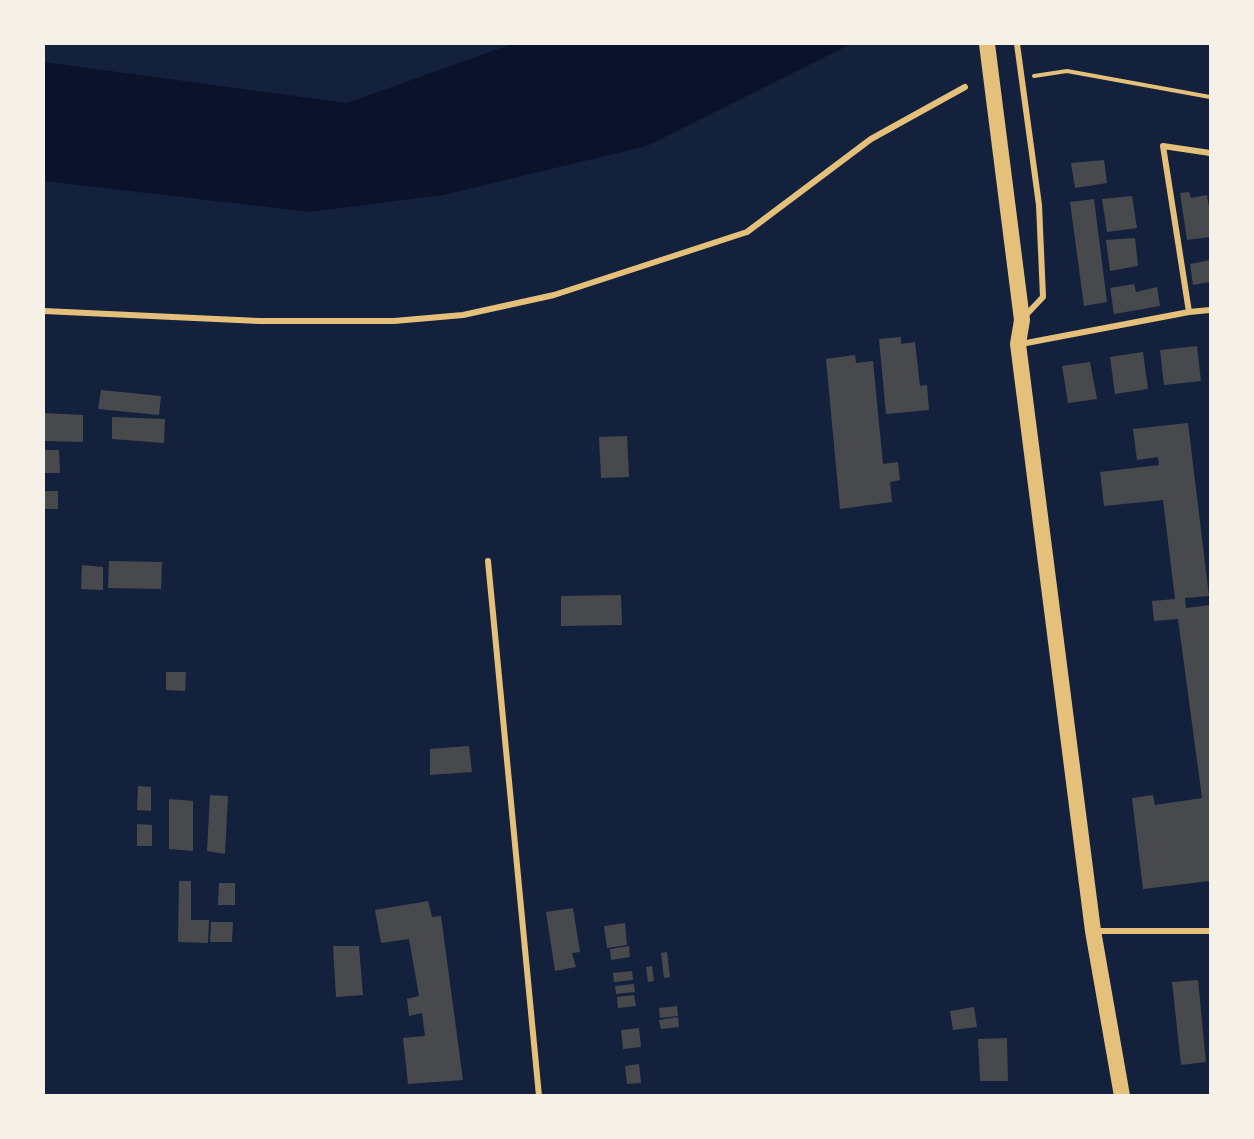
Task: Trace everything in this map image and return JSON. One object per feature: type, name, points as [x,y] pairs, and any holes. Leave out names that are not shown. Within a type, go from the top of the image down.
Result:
[{"type":"highway","points":[[987,44],[1022,320],[1018,344],[1093,931],[1122,1095]]},
{"type":"street","points":[[1017,44],[1039,205],[1043,297],[1022,320]]},
{"type":"street","points":[[44,311],[259,321],[394,321],[463,315],[554,295],[747,232],[871,139],[965,87]]},
{"type":"street","points":[[1189,312],[1163,146],[1210,153]]},
{"type":"street","points":[[1018,344],[1210,310]]},
{"type":"street","points":[[488,561],[539,1095]]},
{"type":"street","points":[[1093,931],[1210,931]]},
{"type":"path","points":[[1033,77],[1067,71],[1210,97]]},
{"type":"water","points":[[512,44],[851,44],[647,146],[443,195],[310,212],[44,181],[44,62],[347,103]]},
{"type":"building","points":[[1104,160],[1107,183],[1075,188],[1071,163]]},
{"type":"building","points":[[1189,192],[1191,198],[1207,195],[1210,237],[1187,240],[1180,193]]},
{"type":"building","points":[[1132,196],[1137,228],[1107,232],[1102,199]]},
{"type":"building","points":[[1094,199],[1107,302],[1084,306],[1070,202]]},
{"type":"building","points":[[1135,238],[1138,266],[1110,271],[1106,240]]},
{"type":"building","points":[[1210,260],[1210,282],[1193,285],[1190,264]]},
{"type":"building","points":[[1134,284],[1136,292],[1157,287],[1160,306],[1114,314],[1110,288]]},
{"type":"building","points":[[901,337],[901,344],[915,342],[920,386],[927,385],[929,410],[886,414],[879,339]]},
{"type":"building","points":[[1197,346],[1201,381],[1164,385],[1160,350]]},
{"type":"building","points":[[1143,352],[1148,389],[1115,394],[1110,357]]},
{"type":"building","points":[[855,355],[856,363],[873,361],[883,464],[898,462],[900,480],[890,482],[892,502],[840,509],[826,359]]},
{"type":"building","points":[[1090,362],[1097,399],[1068,403],[1062,366]]},
{"type":"building","points":[[101,390],[161,396],[159,415],[98,409]]},
{"type":"building","points":[[44,413],[83,415],[83,442],[44,441]]},
{"type":"building","points":[[112,417],[165,419],[164,443],[112,439]]},
{"type":"building","points":[[1188,423],[1209,596],[1185,598],[1186,608],[1210,605],[1210,881],[1143,889],[1132,798],[1153,795],[1155,805],[1202,798],[1178,619],[1154,621],[1152,601],[1175,599],[1163,500],[1104,506],[1100,472],[1159,465],[1158,457],[1137,460],[1133,429]]},
{"type":"building","points":[[627,436],[629,477],[601,478],[599,437]]},
{"type":"building","points":[[44,450],[59,450],[60,473],[44,473]]},
{"type":"building","points":[[44,491],[58,491],[58,509],[44,509]]},
{"type":"building","points":[[109,561],[162,562],[161,589],[108,588]]},
{"type":"building","points":[[82,565],[103,567],[103,590],[81,589]]},
{"type":"building","points":[[621,595],[622,625],[561,626],[561,596]]},
{"type":"building","points":[[166,672],[186,672],[185,691],[166,690]]},
{"type":"building","points":[[469,746],[472,772],[430,775],[430,749]]},
{"type":"building","points":[[138,786],[151,787],[151,811],[137,810]]},
{"type":"building","points":[[210,795],[228,796],[225,854],[207,851]]},
{"type":"building","points":[[169,799],[193,801],[193,851],[169,849]]},
{"type":"building","points":[[137,824],[152,825],[152,846],[137,846]]},
{"type":"building","points":[[179,881],[191,881],[191,920],[209,920],[208,943],[178,942]]},
{"type":"building","points":[[219,883],[235,883],[235,905],[218,905]]},
{"type":"building","points":[[428,901],[432,917],[441,916],[463,1080],[408,1084],[403,1038],[425,1036],[422,1013],[409,1016],[407,999],[419,996],[409,939],[381,943],[375,910]]},
{"type":"building","points":[[573,908],[580,952],[572,953],[576,967],[555,971],[546,912]]},
{"type":"building","points":[[211,922],[233,922],[232,942],[210,942]]},
{"type":"building","points":[[625,923],[627,945],[607,948],[604,926]]},
{"type":"building","points":[[333,946],[359,946],[363,995],[336,997]]},
{"type":"building","points":[[629,946],[630,957],[611,960],[610,949]]},
{"type":"building","points":[[667,952],[670,977],[664,978],[661,953]]},
{"type":"building","points":[[652,966],[654,981],[648,982],[646,967]]},
{"type":"building","points":[[632,971],[633,980],[614,982],[613,973]]},
{"type":"building","points":[[1198,980],[1206,1062],[1181,1065],[1172,982]]},
{"type":"building","points":[[634,984],[635,992],[616,994],[615,986]]},
{"type":"building","points":[[634,995],[636,1006],[618,1008],[617,997]]},
{"type":"building","points":[[677,1006],[678,1016],[660,1018],[659,1008]]},
{"type":"building","points":[[974,1007],[977,1027],[953,1030],[950,1011]]},
{"type":"building","points":[[678,1017],[679,1027],[661,1029],[659,1020]]},
{"type":"building","points":[[639,1028],[641,1047],[623,1049],[621,1030]]},
{"type":"building","points":[[1007,1038],[1008,1081],[980,1081],[978,1039]]},
{"type":"building","points":[[639,1064],[641,1083],[627,1084],[625,1066]]}]
